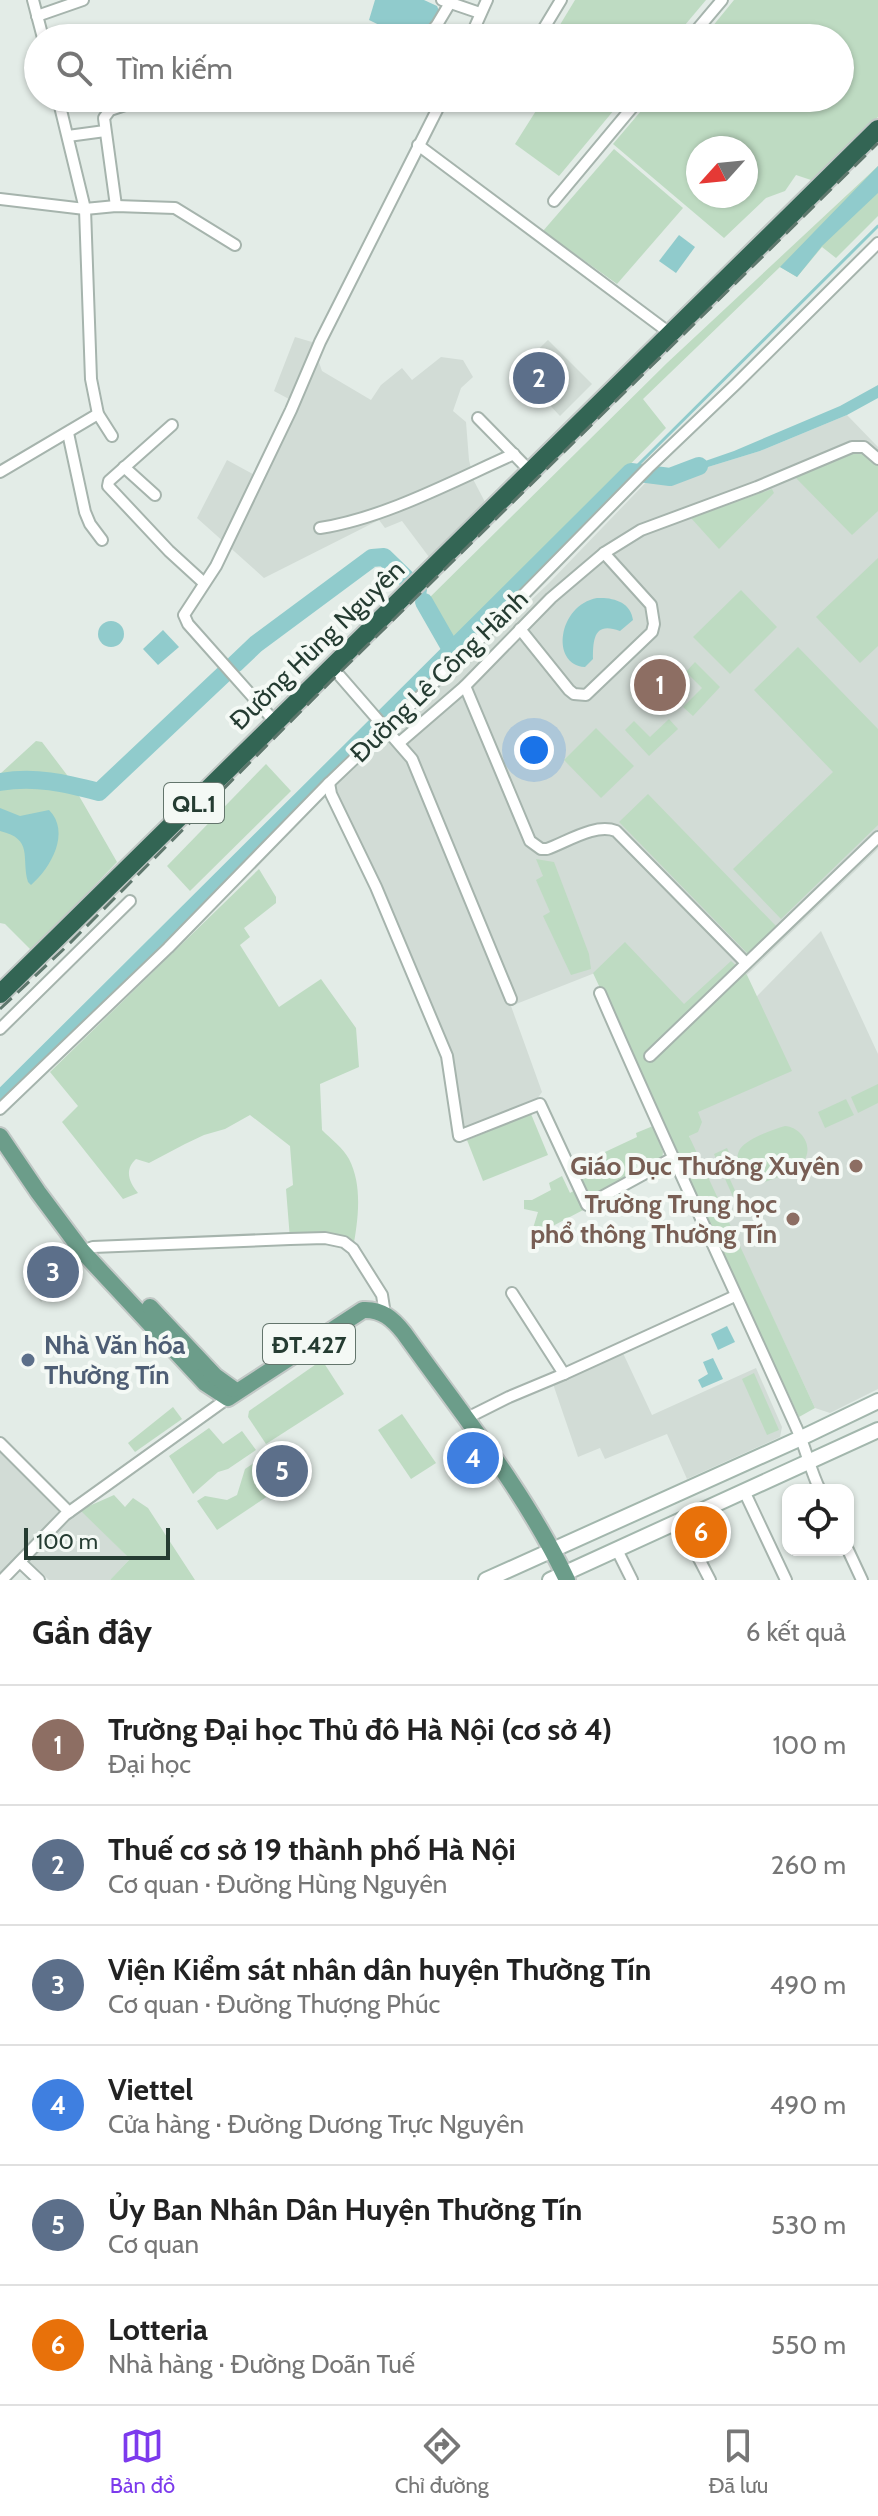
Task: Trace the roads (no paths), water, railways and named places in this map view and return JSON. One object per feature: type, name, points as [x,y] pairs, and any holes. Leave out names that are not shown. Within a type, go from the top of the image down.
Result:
[{"type":"highway","name":"QL.1","points":[[671,334],[878,129]]},
{"type":"highway","name":"Đường Hùng Nguyên","points":[[0,994],[671,334]]},
{"type":"main road","name":"ĐT.427","points":[[0,1121],[22,1161]]},
{"type":"main road","name":"ĐT.427","points":[[0,1136],[88,1249],[232,1395],[363,1310],[385,1314],[404,1333],[517,1492],[567,1577]]},
{"type":"street","points":[[33,0],[39,24]]},
{"type":"street","points":[[37,16],[83,0]]},
{"type":"street","points":[[476,24],[487,0]]},
{"type":"street","points":[[546,24],[561,0]]},
{"type":"street","points":[[702,24],[722,0]]},
{"type":"street","points":[[436,24],[446,1],[480,13]]},
{"type":"street","points":[[62,112],[85,209],[91,379],[98,414],[112,436]]},
{"type":"street","points":[[108,112],[104,118],[105,131],[116,206]]},
{"type":"street","points":[[276,723],[185,619],[186,609],[216,566],[320,342],[436,112]]},
{"type":"street","points":[[554,201],[628,112]]},
{"type":"street","points":[[68,136],[105,131]]},
{"type":"street","points":[[418,145],[671,334]]},
{"type":"street","points":[[0,199],[85,209],[116,206],[175,208],[235,245]]},
{"type":"street","name":"Đường Lê Công Hành","points":[[0,1109],[195,922],[383,727],[536,583],[648,468],[878,243]]},
{"type":"street","points":[[0,472],[98,414]]},
{"type":"street","points":[[478,418],[531,472]]},
{"type":"street","points":[[172,425],[109,481],[109,487],[204,583]]},
{"type":"street","points":[[68,433],[85,512],[102,540]]},
{"type":"street","points":[[399,743],[465,686],[551,598],[604,553],[641,530],[757,487],[852,447],[864,447],[878,459]]},
{"type":"street","points":[[320,528],[346,523],[404,502],[514,454]]},
{"type":"street","points":[[124,467],[155,495]]},
{"type":"street","points":[[520,629],[569,690],[574,694],[586,695],[652,632],[654,624],[651,605],[604,553]]},
{"type":"street","points":[[536,583],[551,598]]},
{"type":"street","points":[[332,667],[412,759],[511,999]]},
{"type":"street","points":[[465,686],[530,841],[541,849],[547,849],[601,829],[616,831],[746,963]]},
{"type":"street","points":[[329,783],[331,794],[376,887],[447,1056],[459,1136],[540,1104],[587,1205],[673,1158]]},
{"type":"street","points":[[650,1056],[878,837]]},
{"type":"street","points":[[0,1029],[130,901]]},
{"type":"street","points":[[600,993],[801,1438],[817,1484]]},
{"type":"street","points":[[88,1249],[324,1238],[344,1242],[353,1249],[382,1295],[385,1314]]},
{"type":"street","points":[[512,1293],[564,1374]]},
{"type":"street","points":[[465,1419],[735,1296]]},
{"type":"street","points":[[2,1580],[69,1512],[232,1395]]},
{"type":"street","points":[[486,1580],[878,1401]]},
{"type":"street","points":[[567,1577],[617,1550],[878,1430]]},
{"type":"street","points":[[0,1443],[69,1512]]},
{"type":"street","points":[[745,1493],[786,1580]]},
{"type":"street","points":[[680,1522],[710,1580]]},
{"type":"street","points":[[617,1550],[632,1580]]},
{"type":"street","points":[[851,1556],[862,1580]]},
{"type":"street","points":[[20,1562],[39,1580]]},
{"type":"water","points":[[375,0],[424,0],[437,6],[440,13],[433,24],[377,24],[369,20]]},
{"type":"water","points":[[878,166],[878,193],[822,246],[797,277],[780,267]]},
{"type":"water","points":[[679,235],[695,247],[676,273],[659,261]]},
{"type":"water","points":[[878,385],[878,398],[847,415],[760,451],[682,475],[655,473],[661,468],[685,468],[734,451],[840,406]]},
{"type":"water","points":[[597,598],[609,598],[625,605],[633,620],[620,631],[600,630],[595,639],[593,659],[585,667],[574,664],[567,656],[563,634],[574,611]]},
{"type":"water","points":[[111,621],[120,625],[124,634],[120,643],[111,647],[102,643],[98,634],[102,625]]},
{"type":"water","points":[[163,630],[179,647],[158,665],[143,649]]},
{"type":"water","points":[[0,808],[20,816],[49,810],[55,819],[58,829],[56,849],[31,885],[22,844],[0,831]]},
{"type":"water","points":[[727,1326],[735,1342],[718,1350],[711,1334]]},
{"type":"water","points":[[713,1358],[723,1379],[702,1388],[698,1380],[708,1374],[703,1362]]},
{"type":"waterway","points":[[631,472],[878,226]]},
{"type":"waterway","points":[[0,1100],[631,472],[670,477],[699,466]]},
{"type":"waterway","points":[[235,664],[256,644],[372,558],[384,557],[418,590]]},
{"type":"waterway","points":[[424,602],[452,651]]},
{"type":"waterway","points":[[0,782],[50,781],[99,792],[223,675]]},
{"type":"railway","points":[[0,1009],[878,143]]},
{"type":"place","name":"Thuế cơ sở 19 thành phố Hà Nội","points":[[539,378]]},
{"type":"place","name":"Trường Đại học Thủ đô Hà Nội (cơ sở 4)","points":[[660,685]]},
{"type":"place","name":"Giáo Dục Thường Xuyên","points":[[856,1166]]},
{"type":"place","name":"Trường Trung học phổ thông Thường Tín","points":[[793,1219]]},
{"type":"place","name":"Viện Kiểm sát nhân dân huyện Thường Tín","points":[[53,1272]]},
{"type":"place","name":"Nhà Văn hóa Thường Tín","points":[[28,1360]]},
{"type":"place","name":"Viettel","points":[[473,1458]]},
{"type":"place","name":"Ủy Ban Nhân Dân Huyện Thường Tín","points":[[282,1471]]},
{"type":"place","name":"Lotteria","points":[[701,1532]]}]
